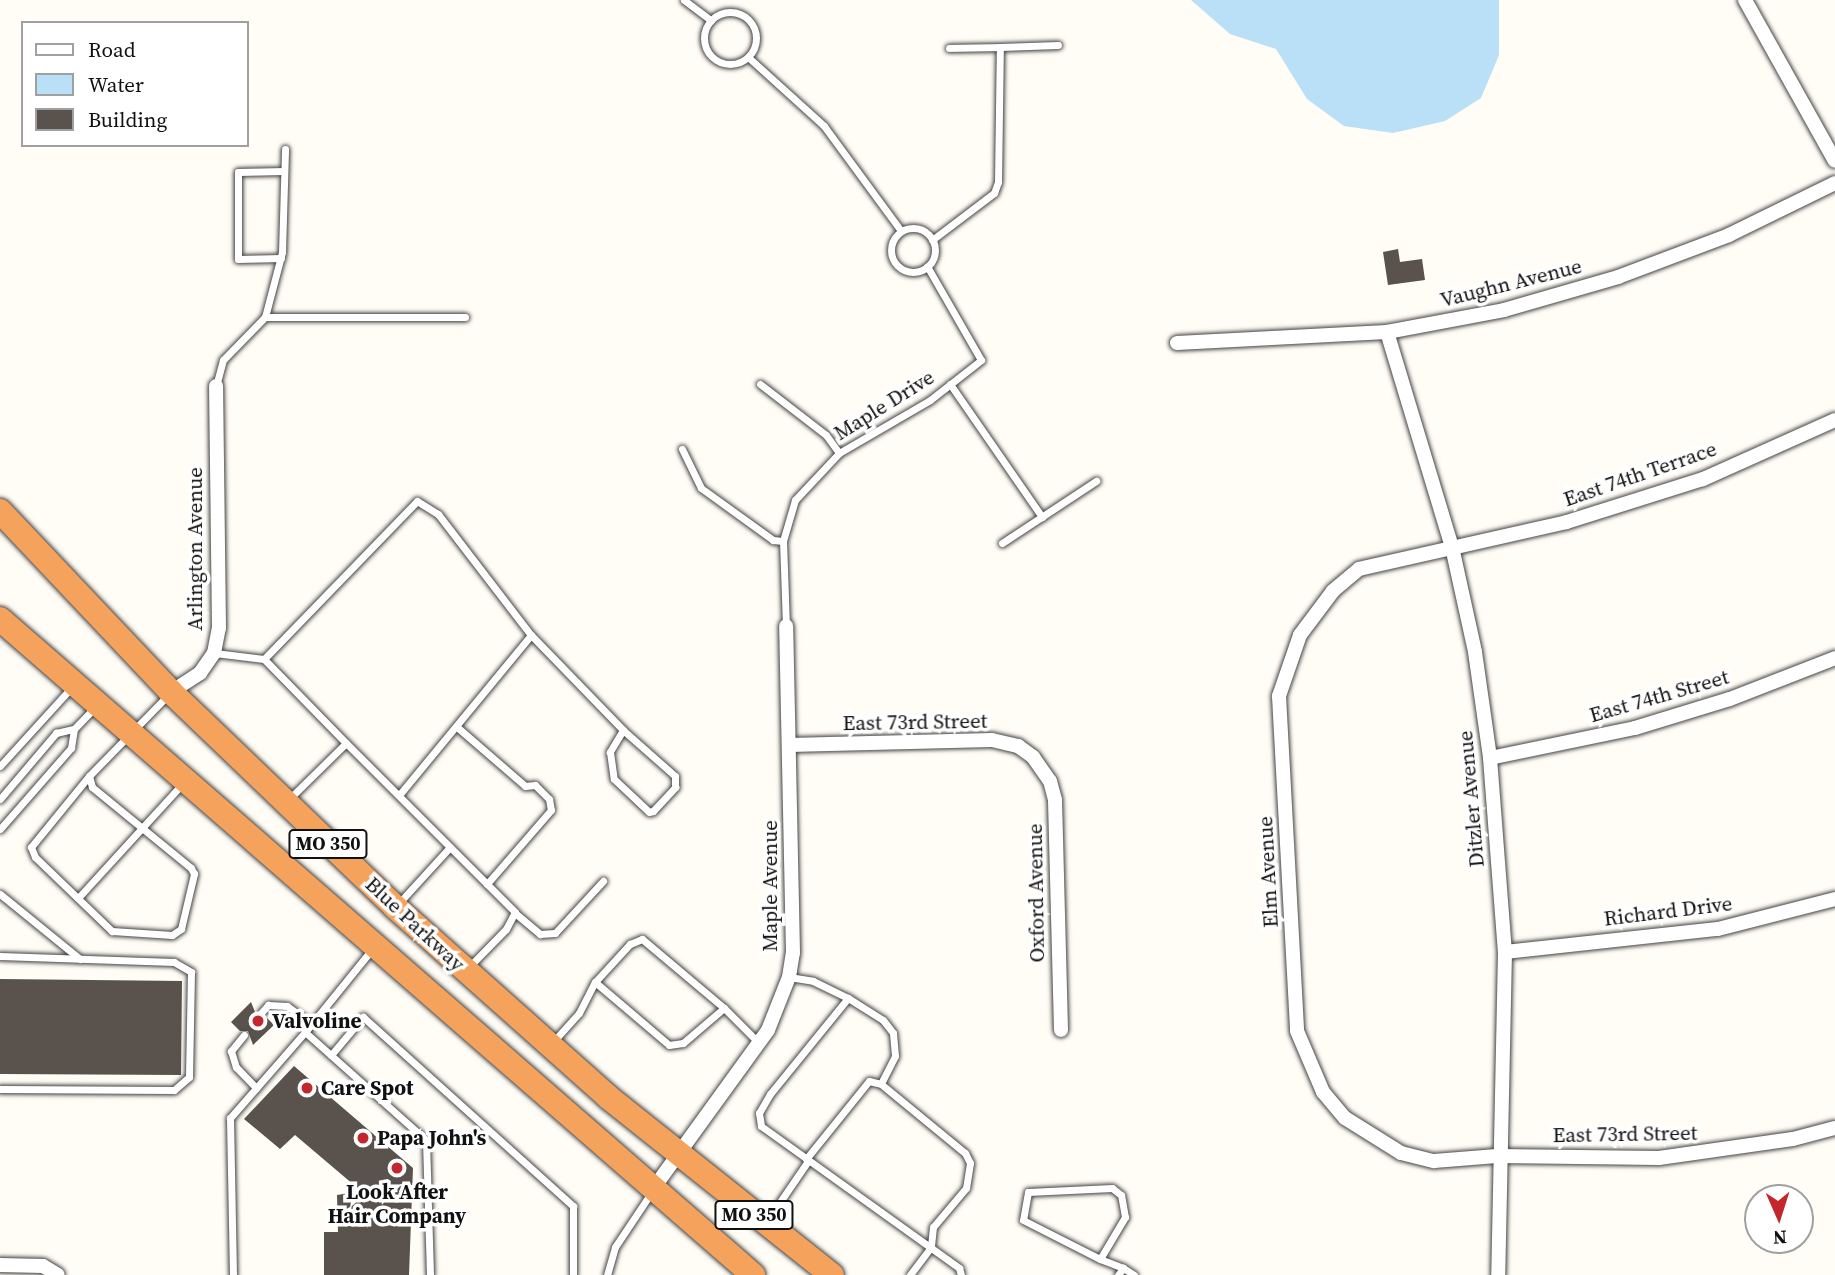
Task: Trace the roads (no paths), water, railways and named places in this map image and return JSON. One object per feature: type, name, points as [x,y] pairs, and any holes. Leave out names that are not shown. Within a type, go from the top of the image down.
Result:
[{"type":"highway","name":"Blue Parkway","points":[[0,511],[171,692],[395,907],[549,1046],[677,1156],[832,1275]]},
{"type":"highway","name":"Blue Parkway","points":[[0,619],[753,1275]]},
{"type":"street","points":[[1745,0],[1835,160]]},
{"type":"street","name":"Vaughn Avenue","points":[[1177,343],[1387,332],[1504,310],[1618,277],[1729,235],[1835,183]]},
{"type":"street","name":"Ditzler Avenue","points":[[1387,332],[1451,547],[1475,652],[1490,758],[1505,952],[1497,1156],[1498,1275]]},
{"type":"street","name":"Arlington Avenue","points":[[171,692],[200,673],[214,653],[219,628],[216,386]]},
{"type":"street","name":"East 74th Terrace","points":[[1451,547],[1567,522],[1703,479],[1835,420]]},
{"type":"street","name":"Elm Avenue","points":[[1451,547],[1359,569],[1315,612],[1287,666],[1279,696],[1297,1031],[1323,1092],[1345,1118],[1371,1138],[1401,1153],[1434,1161],[1497,1156]]},
{"type":"street","name":"Maple Avenue","points":[[653,1189],[759,1042],[789,977],[793,953],[786,626]]},
{"type":"street","name":"East 74th Street","points":[[1490,758],[1636,728],[1730,699],[1835,658]]},
{"type":"street","name":"East 73rd Street","points":[[789,745],[992,740],[1018,746],[1037,761]]},
{"type":"street","name":"Oxford Avenue","points":[[1037,761],[1050,781],[1055,800],[1061,1030]]},
{"type":"street","name":"Richard Drive","points":[[1505,952],[1718,929],[1835,900]]},
{"type":"street","name":"East 73rd Street","points":[[1497,1156],[1659,1158],[1793,1139],[1835,1128]]},
{"type":"street","points":[[0,1265],[53,1272]]},
{"type":"lane","points":[[684,0],[711,20]]},
{"type":"lane","points":[[735,12],[749,20],[756,35],[748,57],[732,64],[708,53],[704,36],[711,20],[735,12]]},
{"type":"lane","points":[[949,48],[1058,45]]},
{"type":"lane","points":[[932,240],[994,193],[998,182],[1000,47]]},
{"type":"lane","points":[[748,57],[824,126],[901,231]]},
{"type":"lane","points":[[216,386],[223,360],[265,317],[281,258],[285,149]]},
{"type":"lane","points":[[281,258],[238,259],[238,172],[284,171]]},
{"type":"lane","points":[[915,228],[932,240],[934,254],[927,266],[914,272],[895,263],[890,249],[901,231],[915,228]]},
{"type":"lane","name":"Maple Drive","points":[[786,626],[783,541],[795,499],[839,453],[950,384],[981,359],[927,266]]},
{"type":"lane","points":[[265,317],[465,317]]},
{"type":"lane","points":[[760,384],[826,435],[839,453]]},
{"type":"lane","points":[[950,384],[1042,517]]},
{"type":"lane","points":[[682,449],[701,488],[774,540],[783,541]]},
{"type":"lane","points":[[1002,543],[1096,481]]},
{"type":"lane","points":[[264,659],[417,501],[438,514],[531,635],[623,730],[675,776],[675,788],[653,811],[614,779],[611,752],[623,730]]},
{"type":"lane","points":[[399,796],[531,635]]},
{"type":"lane","points":[[214,653],[264,659],[515,913],[540,934],[555,933],[603,881]]},
{"type":"lane","points":[[0,766],[75,684]]},
{"type":"lane","points":[[89,776],[92,787],[145,827],[194,874],[181,929],[172,935],[112,931],[35,857],[31,847],[89,776],[171,692]]},
{"type":"lane","points":[[0,799],[56,733],[74,729],[98,704]]},
{"type":"lane","points":[[457,727],[525,786],[535,785],[549,799],[551,810],[486,884]]},
{"type":"lane","points":[[0,829],[71,748],[74,729]]},
{"type":"lane","points":[[285,803],[346,743]]},
{"type":"lane","points":[[78,898],[185,780]]},
{"type":"lane","points":[[395,907],[450,847]]},
{"type":"lane","points":[[0,894],[81,959]]},
{"type":"lane","points":[[465,970],[506,929],[515,913]]},
{"type":"lane","points":[[549,1046],[579,1013],[595,982],[630,944],[642,939],[724,1008],[759,1042]]},
{"type":"lane","points":[[233,1275],[230,1118],[312,1024],[374,946]]},
{"type":"lane","points":[[0,957],[174,962],[191,972],[189,1077],[174,1090],[0,1089]]},
{"type":"lane","points":[[789,977],[813,981],[883,1020],[892,1033],[895,1056],[881,1084]]},
{"type":"lane","points":[[595,982],[669,1045],[683,1043],[724,1008]]},
{"type":"lane","points":[[848,999],[759,1113],[761,1126],[931,1247],[959,1268],[961,1275]]},
{"type":"lane","points":[[261,1013],[268,1005],[287,1006],[312,1024]]},
{"type":"lane","points":[[331,1055],[363,1017],[573,1206],[573,1275]]},
{"type":"lane","points":[[305,1032],[426,1140],[430,1275]]},
{"type":"lane","points":[[244,1035],[231,1051],[236,1068],[256,1088]]},
{"type":"lane","points":[[765,1223],[807,1160],[869,1081],[881,1084],[965,1153],[970,1163],[966,1188],[933,1227],[931,1247],[910,1275]]},
{"type":"lane","points":[[1100,1259],[1125,1217],[1121,1195],[1111,1188],[1028,1192],[1023,1220],[1120,1271],[1134,1275]]},
{"type":"lane","points":[[607,1275],[615,1247],[653,1189]]},
{"type":"water","points":[[1191,0],[1499,0],[1499,55],[1481,98],[1445,121],[1393,133],[1344,126],[1307,99],[1276,49],[1230,34]]},
{"type":"place","name":"Valvoline","points":[[258,1021]]},
{"type":"place","name":"Care Spot","points":[[307,1088]]},
{"type":"place","name":"Papa John's","points":[[363,1138]]},
{"type":"place","name":"Look After Hair Company","points":[[397,1168]]}]
